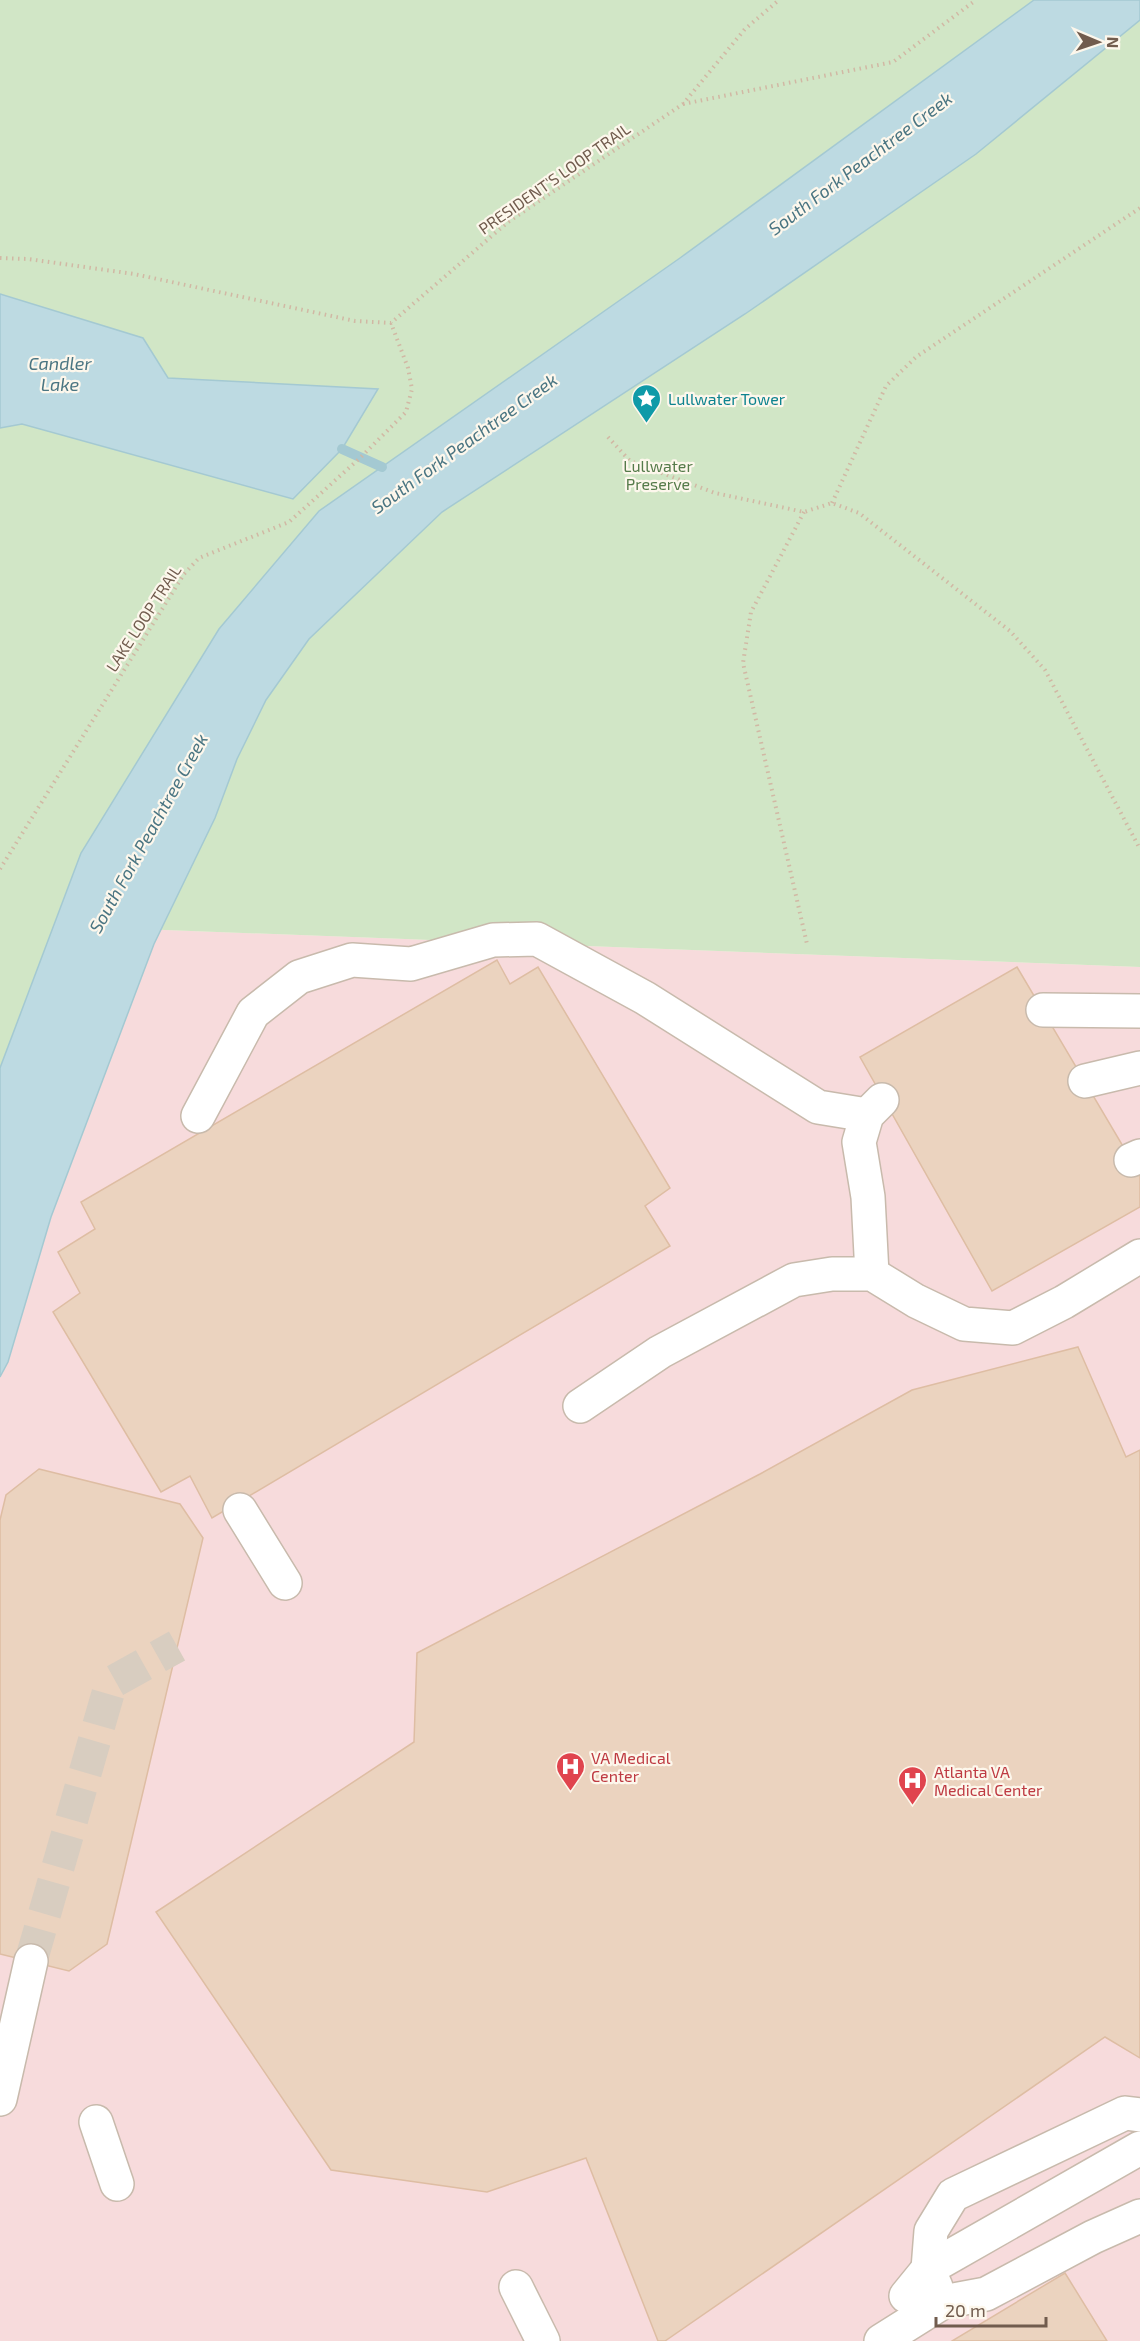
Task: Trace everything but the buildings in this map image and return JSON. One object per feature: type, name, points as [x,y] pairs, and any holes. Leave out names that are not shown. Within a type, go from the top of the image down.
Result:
[{"type":"lane","points":[[198,1116],[252,1013],[299,977],[352,960],[411,964],[493,940],[537,939],[645,998],[818,1107],[875,1106],[859,1142],[868,1197],[872,1274]]},
{"type":"lane","points":[[1043,1010],[1140,1011]]},
{"type":"lane","points":[[1085,1081],[1140,1068]]},
{"type":"lane","points":[[580,1406],[660,1352],[794,1280],[832,1274],[872,1274],[916,1301],[964,1324],[1013,1328],[1064,1302],[1140,1256]]},
{"type":"lane","points":[[240,1510],[285,1583]]},
{"type":"lane","points":[[0,2099],[31,1961]]},
{"type":"lane","points":[[943,2302],[928,2269],[931,2231],[953,2195],[1125,2113],[1140,2115]]},
{"type":"lane","points":[[96,2122],[117,2184]]},
{"type":"lane","points":[[906,2296],[928,2269],[1140,2148]]},
{"type":"lane","points":[[880,2341],[943,2302],[986,2294],[1093,2237],[1140,2216]]},
{"type":"lane","points":[[516,2287],[543,2341]]},
{"type":"path","name":"PRESIDENT'S LOOP TRAIL","points":[[390,323],[508,222],[683,104],[745,28],[779,0]]},
{"type":"path","points":[[683,104],[893,62],[976,0]]},
{"type":"path","points":[[832,503],[886,386],[901,371],[916,357],[1140,208]]},
{"type":"path","points":[[0,258],[28,259],[134,274],[355,321],[390,323]]},
{"type":"path","name":"LAKE LOOP TRAIL","points":[[0,869],[184,574],[199,558],[289,522],[360,458],[406,412],[412,389],[408,368],[390,323]]},
{"type":"path","points":[[608,437],[630,461],[715,493],[804,512],[832,503],[859,513],[1010,632],[1045,670],[1140,849]]},
{"type":"path","points":[[804,512],[750,612],[743,663],[807,944]]},
{"type":"shaded area","name":"VA Medical Center","points":[[113,928],[1140,967],[1140,2341],[0,2341],[0,1243]]},
{"type":"green space","name":"Lullwater Preserve","points":[[0,0],[1140,0],[1140,967],[113,928],[0,1220]]},
{"type":"water","name":"South Fork Peachtree Creek","points":[[1034,0],[1140,0],[1140,20],[976,154],[745,314],[442,512],[309,639],[266,700],[237,759],[215,818],[154,944],[51,1217],[8,1362],[0,1377],[0,1068],[81,853],[219,629],[319,511],[680,258]]},
{"type":"water","name":"Candler Lake","points":[[0,294],[143,338],[168,378],[378,389],[342,449],[293,499],[22,424],[0,428]]},
{"type":"waterway","points":[[342,449],[382,467]]},
{"type":"tunnel","points":[[31,1961],[111,1683],[177,1646]]},
{"type":"place","name":"Lullwater Tower","points":[[647,424]]},
{"type":"place","name":"VA Medical Center","points":[[570,1792]]},
{"type":"place","name":"Atlanta VA Medical Center","points":[[913,1806]]}]
